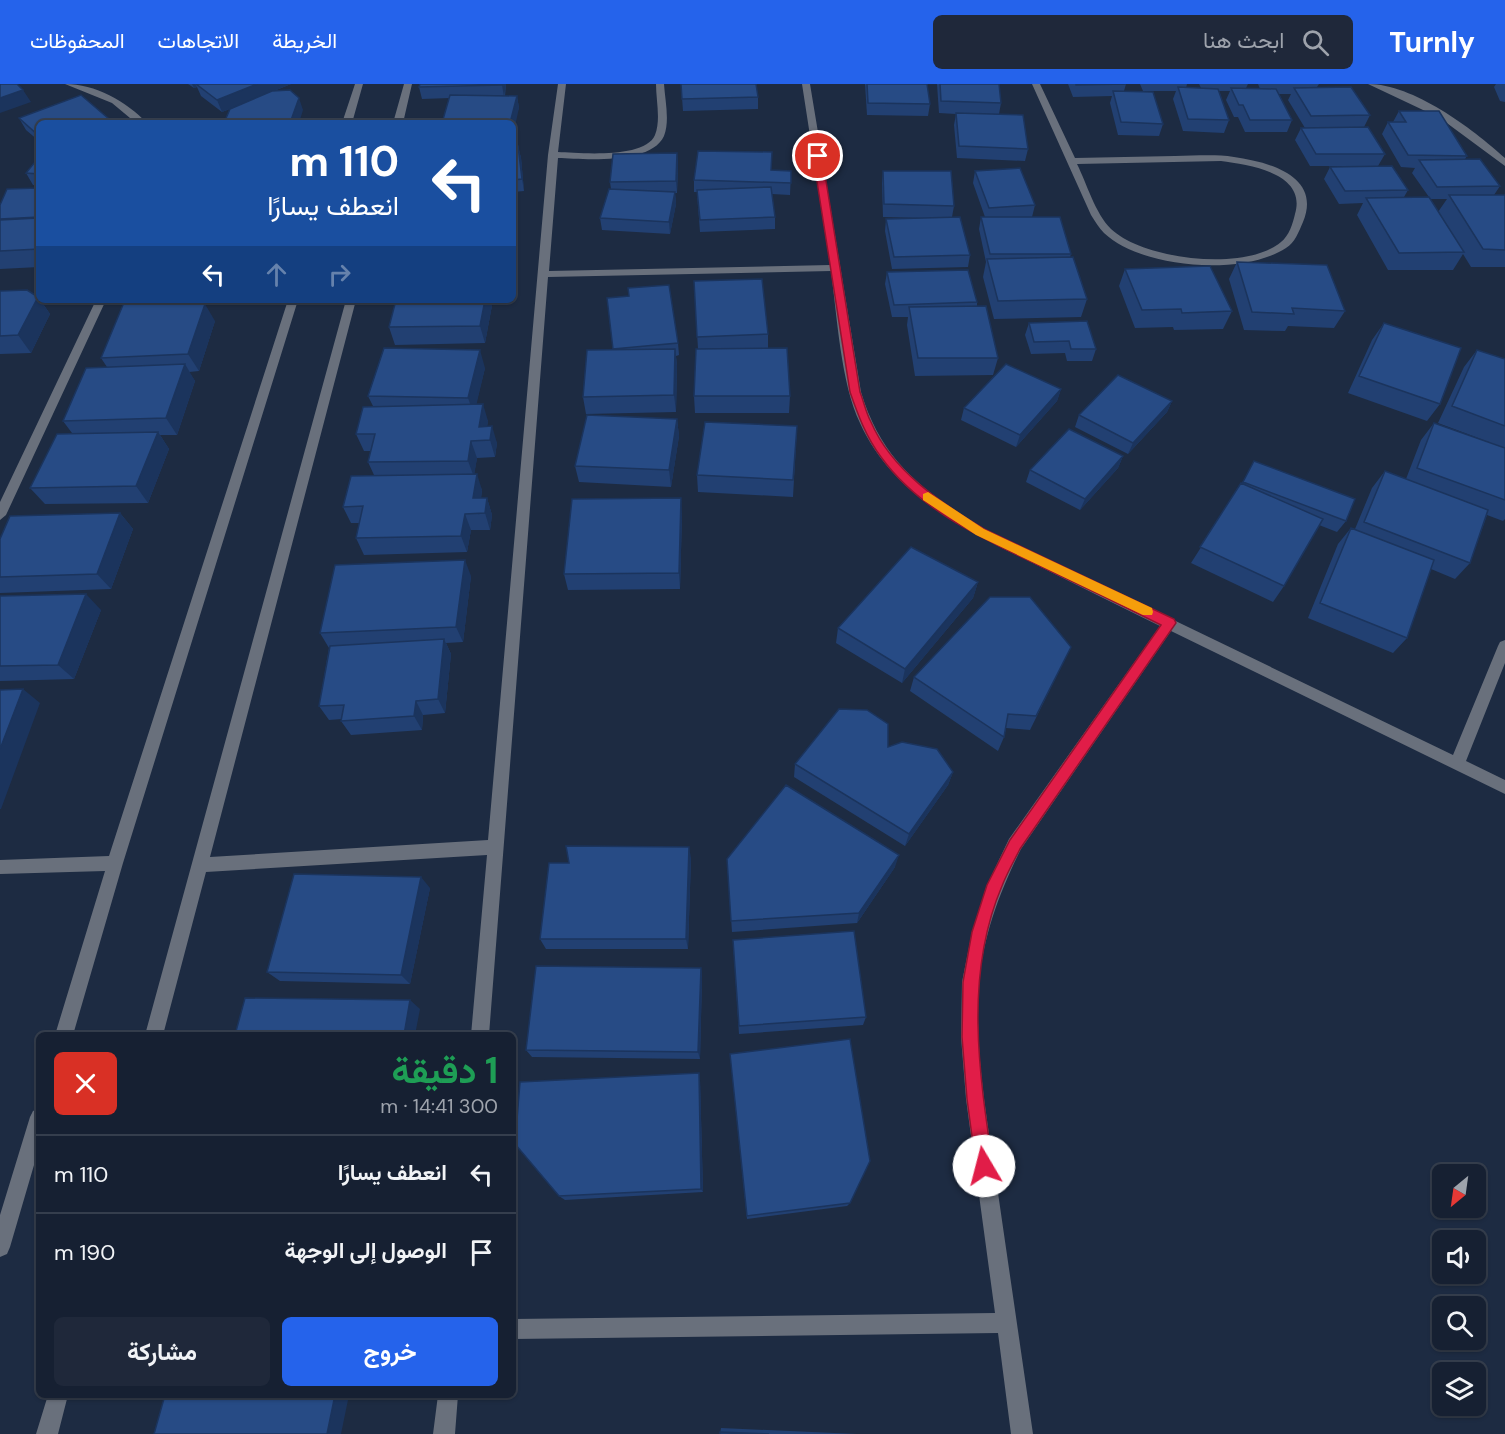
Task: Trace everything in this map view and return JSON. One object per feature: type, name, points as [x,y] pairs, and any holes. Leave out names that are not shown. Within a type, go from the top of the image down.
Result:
[{"type":"street","points":[[69,84],[115,101],[138,120]]},
{"type":"street","points":[[348,120],[359,84]]},
{"type":"street","points":[[399,120],[408,84]]},
{"type":"street","points":[[480,1032],[553,155],[562,84]]},
{"type":"street","points":[[553,155],[621,154],[638,152],[651,146],[659,138],[660,84]]},
{"type":"street","points":[[806,84],[855,392],[866,423],[885,455],[914,486],[951,514],[980,532],[1505,788]]},
{"type":"street","points":[[1036,84],[1071,161],[1096,215],[1108,232],[1131,246],[1161,256],[1215,261],[1244,261],[1268,255],[1286,245],[1305,202],[1300,190],[1289,178],[1270,168],[1246,160],[1221,158],[1071,161]]},
{"type":"street","points":[[1372,84],[1422,104],[1457,124],[1505,163]]},
{"type":"street","points":[[543,274],[835,268]]},
{"type":"street","points":[[0,515],[99,303]]},
{"type":"street","points":[[65,1032],[115,863],[292,303]]},
{"type":"street","points":[[155,1032],[350,303]]},
{"type":"street","points":[[1022,1434],[975,1099],[970,1037],[971,982],[980,932],[995,885],[1015,844],[1169,623]]},
{"type":"street","points":[[1456,764],[1505,646]]},
{"type":"street","points":[[199,865],[496,847]]},
{"type":"street","points":[[0,867],[115,863]]},
{"type":"street","points":[[0,1247],[36,1127]]},
{"type":"street","points":[[516,1329],[1006,1323]]},
{"type":"street","points":[[47,1434],[57,1398]]},
{"type":"street","points":[[444,1434],[448,1398]]},
{"type":"building","points":[[0,84],[17,84],[23,90],[0,98]]},
{"type":"building","points":[[196,84],[257,84],[217,100]]},
{"type":"building","points":[[420,84],[502,84],[502,85],[419,87]]},
{"type":"building","points":[[681,84],[756,84],[758,97],[682,99]]},
{"type":"building","points":[[867,84],[927,84],[930,104],[868,103]]},
{"type":"building","points":[[940,84],[999,84],[1001,103],[941,101]]},
{"type":"building","points":[[1076,84],[1126,84],[1076,85]]},
{"type":"building","points":[[1178,87],[1218,89],[1229,120],[1188,119]]},
{"type":"building","points":[[1351,87],[1370,115],[1311,116],[1294,88]]},
{"type":"building","points":[[1231,88],[1276,89],[1292,120],[1250,120],[1243,105],[1239,105]]},
{"type":"building","points":[[290,90],[299,98],[291,120],[225,120],[230,109],[272,91]]},
{"type":"building","points":[[1113,91],[1153,92],[1163,124],[1121,122]]},
{"type":"building","points":[[81,95],[109,119],[36,120],[36,133],[19,118]]},
{"type":"building","points":[[450,95],[517,96],[511,120],[443,120]]},
{"type":"building","points":[[1399,111],[1439,111],[1467,156],[1408,155],[1388,122],[1406,122]]},
{"type":"building","points":[[956,113],[1023,115],[1028,149],[959,146]]},
{"type":"building","points":[[1368,127],[1385,154],[1316,154],[1301,128]]},
{"type":"building","points":[[516,146],[518,146],[522,179],[516,180]]},
{"type":"building","points":[[698,151],[772,152],[771,170],[791,171],[791,183],[694,180]]},
{"type":"building","points":[[677,153],[676,181],[610,182],[613,154]]},
{"type":"building","points":[[1480,159],[1500,186],[1437,187],[1419,160]]},
{"type":"building","points":[[36,161],[36,174],[26,173]]},
{"type":"building","points":[[1392,166],[1408,190],[1345,191],[1330,167]]},
{"type":"building","points":[[1020,168],[1035,205],[989,208],[975,171]]},
{"type":"building","points":[[883,171],[951,171],[954,206],[884,204]]},
{"type":"building","points":[[771,187],[775,217],[700,220],[697,190]]},
{"type":"building","points":[[36,188],[36,217],[0,219],[0,205],[7,189]]},
{"type":"building","points":[[609,189],[675,192],[669,222],[600,218]]},
{"type":"building","points":[[1449,195],[1505,195],[1505,250],[1483,249]]},
{"type":"building","points":[[1429,197],[1464,252],[1399,253],[1366,198]]},
{"type":"building","points":[[960,217],[970,255],[894,257],[886,219]]},
{"type":"building","points":[[981,217],[1060,217],[1071,254],[990,254]]},
{"type":"building","points":[[36,218],[36,249],[0,251],[0,220]]},
{"type":"building","points":[[1073,257],[1087,299],[998,301],[987,259]]},
{"type":"building","points":[[1237,262],[1327,265],[1345,311],[1292,308],[1294,314],[1252,312]]},
{"type":"building","points":[[1210,266],[1232,311],[1182,313],[1181,309],[1142,310],[1125,269]]},
{"type":"building","points":[[968,270],[977,302],[894,305],[887,272]]},
{"type":"building","points":[[762,279],[768,334],[697,337],[694,281]]},
{"type":"building","points":[[669,285],[678,343],[613,349],[607,298],[629,296],[628,288]]},
{"type":"building","points":[[27,290],[36,296],[36,301],[18,335],[0,336],[0,291]]},
{"type":"building","points":[[124,303],[205,304],[188,354],[101,358]]},
{"type":"building","points":[[395,303],[484,303],[480,326],[389,327]]},
{"type":"building","points":[[986,306],[998,358],[918,358],[909,307]]},
{"type":"building","points":[[1087,321],[1096,349],[1071,349],[1069,341],[1034,342],[1029,323]]},
{"type":"building","points":[[1384,323],[1461,348],[1440,404],[1359,376]]},
{"type":"building","points":[[384,348],[480,350],[468,398],[368,396]]},
{"type":"building","points":[[787,348],[790,396],[694,396],[696,349]]},
{"type":"building","points":[[675,349],[674,395],[583,397],[587,350]]},
{"type":"building","points":[[1477,350],[1505,359],[1505,426],[1452,406]]},
{"type":"building","points":[[185,364],[166,418],[63,421],[86,368]]},
{"type":"building","points":[[1006,364],[1061,389],[1020,435],[964,408]]},
{"type":"building","points":[[1118,375],[1172,401],[1133,443],[1079,415]]},
{"type":"building","points":[[483,404],[479,427],[492,426],[490,440],[471,441],[468,461],[368,462],[375,434],[356,434],[363,407]]},
{"type":"building","points":[[587,415],[677,419],[669,470],[575,466]]},
{"type":"building","points":[[705,422],[797,426],[793,480],[697,475]]},
{"type":"building","points":[[1434,423],[1505,448],[1505,500],[1417,468]]},
{"type":"building","points":[[1069,429],[1123,456],[1085,499],[1030,470]]},
{"type":"building","points":[[158,432],[136,486],[30,488],[57,434]]},
{"type":"building","points":[[1254,461],[1355,499],[1346,521],[1243,482]]},
{"type":"building","points":[[1385,471],[1488,510],[1470,563],[1364,522]]},
{"type":"building","points":[[477,474],[473,498],[487,498],[485,513],[465,514],[461,536],[356,538],[363,506],[343,507],[351,476]]},
{"type":"building","points":[[1241,483],[1323,519],[1284,586],[1200,547]]},
{"type":"building","points":[[681,498],[679,573],[564,574],[572,499]]},
{"type":"building","points":[[120,513],[97,574],[0,577],[0,539],[10,516]]},
{"type":"building","points":[[1351,528],[1434,560],[1407,638],[1320,603]]},
{"type":"building","points":[[911,547],[978,582],[905,669],[838,628]]},
{"type":"building","points":[[465,560],[456,627],[320,633],[335,565]]},
{"type":"building","points":[[86,594],[58,665],[0,666],[0,596]]},
{"type":"building","points":[[990,597],[1030,597],[1071,647],[1036,716],[1008,714],[1004,737],[914,677]]},
{"type":"building","points":[[444,639],[438,699],[416,701],[414,716],[341,721],[344,705],[319,706],[330,646]]},
{"type":"building","points":[[23,689],[0,749],[0,690]]},
{"type":"building","points":[[839,709],[867,710],[888,724],[888,747],[902,742],[937,749],[953,772],[909,834],[795,764]]},
{"type":"building","points":[[786,785],[899,855],[859,913],[731,921],[727,859]]},
{"type":"building","points":[[566,846],[689,847],[686,939],[540,939],[549,863],[569,863]]},
{"type":"building","points":[[294,874],[421,877],[401,975],[267,972]]},
{"type":"building","points":[[854,931],[866,1017],[739,1026],[733,940]]},
{"type":"building","points":[[536,966],[701,968],[698,1052],[526,1050]]},
{"type":"building","points":[[245,998],[410,1000],[405,1032],[236,1032]]},
{"type":"building","points":[[850,1039],[870,1161],[850,1203],[747,1216],[730,1054]]},
{"type":"building","points":[[699,1073],[701,1189],[559,1196],[516,1145],[520,1082]]},
{"type":"building","points":[[164,1398],[334,1398],[327,1434],[154,1434]]},
{"type":"building","points":[[720,1432],[769,1434],[720,1434]]},
{"type":"slow traffic","points":[[928,497],[980,532],[1147,612]]},
{"type":"route","points":[[818,156],[855,392],[866,423],[885,455],[914,486],[951,514],[980,532],[1169,623],[1015,844],[995,885],[980,932],[971,982],[970,1037],[984,1166]]}]
